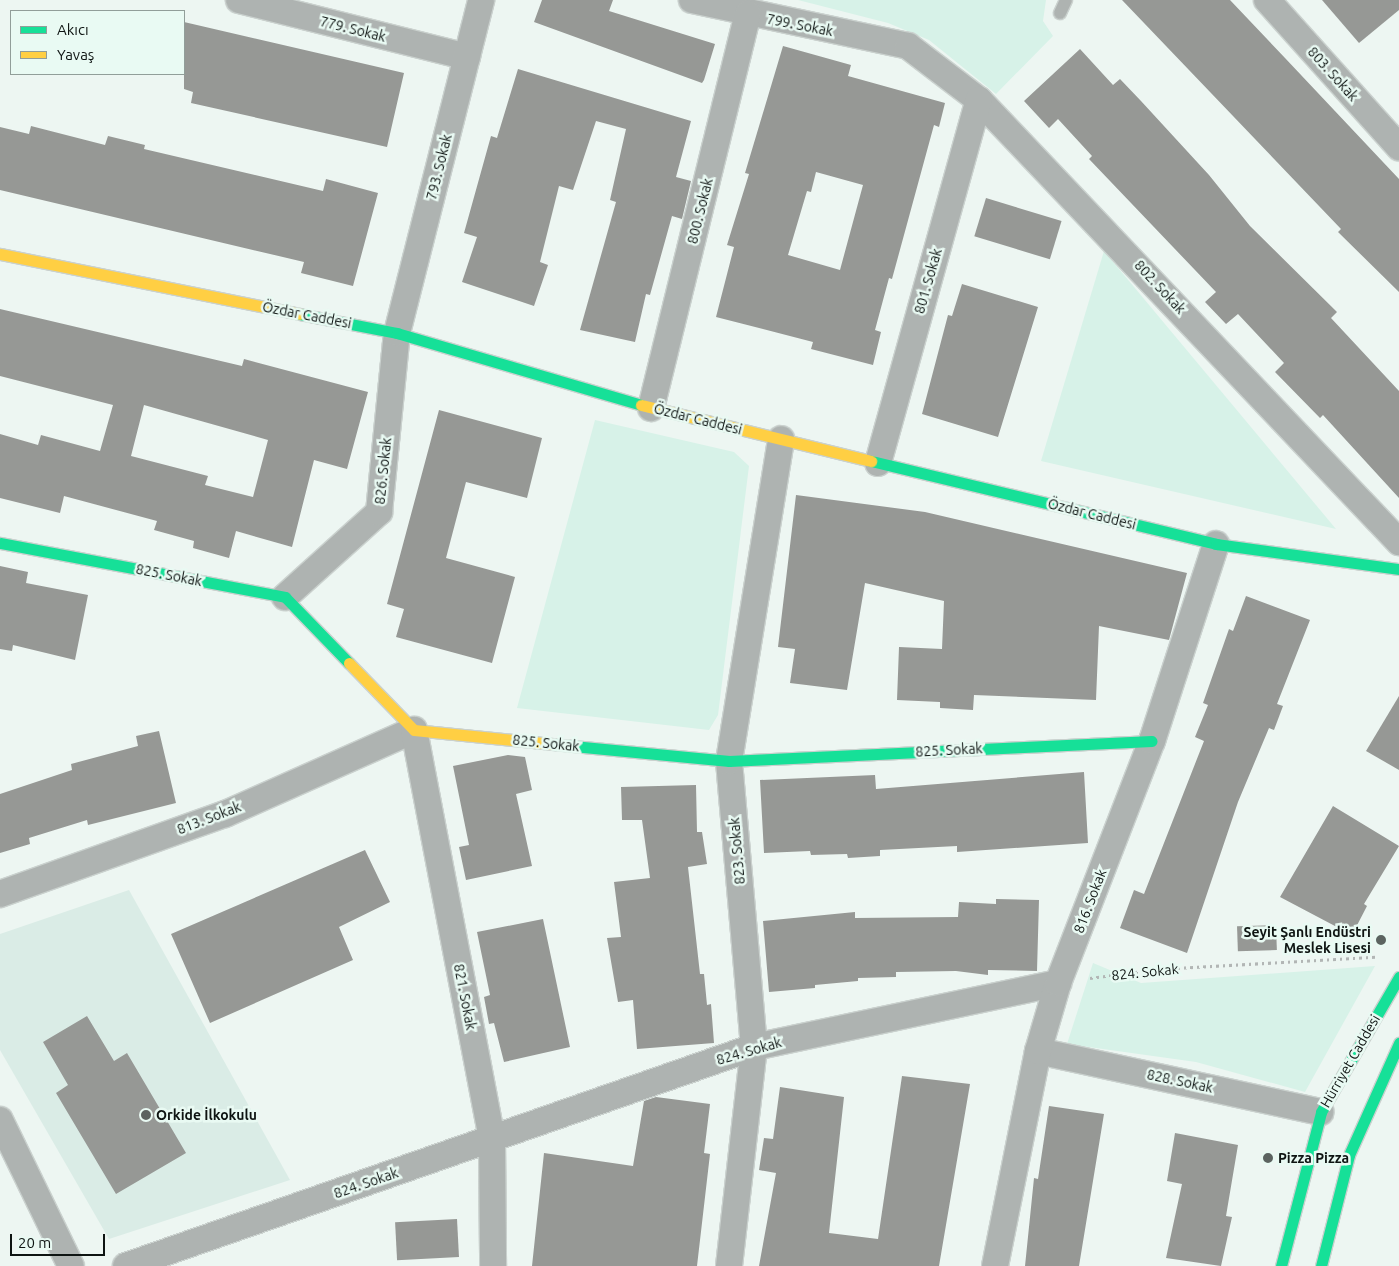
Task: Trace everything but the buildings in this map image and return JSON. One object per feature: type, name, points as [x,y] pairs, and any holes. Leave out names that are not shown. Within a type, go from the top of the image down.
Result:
[{"type":"main road","name":"Özdar Caddesi","points":[[0,254],[397,333],[652,408],[1216,544],[1399,569]]},
{"type":"main road","name":"825. Sokak","points":[[0,543],[285,597]]},
{"type":"main road","points":[[285,597],[414,730]]},
{"type":"main road","name":"825. Sokak","points":[[414,730],[729,761],[1152,741]]},
{"type":"main road","name":"Hürriyet Caddesi","points":[[1282,1266],[1321,1112],[1399,977]]},
{"type":"main road","points":[[1321,1266],[1349,1155],[1399,1043]]},
{"type":"street","name":"779. Sokak","points":[[239,0],[467,57]]},
{"type":"street","name":"793. Sokak","points":[[397,333],[481,0]]},
{"type":"street","name":"799. Sokak","points":[[692,0],[748,14],[908,46]]},
{"type":"street","name":"803. Sokak","points":[[1267,0],[1399,147]]},
{"type":"street","name":"800. Sokak","points":[[652,408],[748,14]]},
{"type":"street","name":"802. Sokak","points":[[908,46],[979,100],[1399,542]]},
{"type":"street","name":"801. Sokak","points":[[878,463],[979,100]]},
{"type":"street","name":"826. Sokak","points":[[285,597],[379,512],[397,333]]},
{"type":"street","name":"823. Sokak","points":[[729,1266],[754,1047],[729,761],[781,439]]},
{"type":"street","name":"816. Sokak","points":[[995,1266],[1038,1051],[1058,983],[1152,741],[1216,544]]},
{"type":"street","name":"813. Sokak","points":[[0,894],[225,814],[414,730]]},
{"type":"street","name":"821. Sokak","points":[[414,730],[492,1139],[493,1266]]},
{"type":"street","name":"824. Sokak","points":[[126,1266],[754,1047],[1058,983]]},
{"type":"street","name":"828. Sokak","points":[[1038,1051],[1321,1112]]},
{"type":"street","points":[[0,1120],[71,1266]]},
{"type":"lane","points":[[1060,12],[1066,0]]},
{"type":"path","name":"824. Sokak","points":[[1058,983],[1158,969],[1380,956]]},
{"type":"shaded area","name":"Orkide İlkokulu","points":[[129,890],[290,1180],[109,1239],[0,1050],[0,934]]},
{"type":"green space","points":[[798,0],[1046,0],[1043,21],[1053,36],[996,94],[929,40],[888,23]]},
{"type":"green space","points":[[1104,251],[1336,529],[1041,461]]},
{"type":"green space","points":[[595,420],[734,452],[749,466],[718,715],[709,730],[517,708]]},
{"type":"green space","points":[[1093,963],[1141,983],[1375,966],[1305,1092],[1196,1062],[1067,1044]]},
{"type":"traffic: fast","points":[[299,314],[397,333],[641,405]]},
{"type":"traffic: fast","points":[[871,461],[1216,544],[1399,569]]},
{"type":"traffic: fast","points":[[0,543],[285,597],[349,663]]},
{"type":"traffic: fast","points":[[552,744],[729,761],[1152,741]]},
{"type":"traffic: fast","points":[[1281,1266],[1321,1112],[1399,977]]},
{"type":"traffic: fast","points":[[1321,1266],[1349,1155],[1399,1043]]},
{"type":"traffic: slow","points":[[0,254],[299,314]]},
{"type":"traffic: slow","points":[[641,405],[871,461]]},
{"type":"traffic: slow","points":[[349,663],[414,730],[552,744]]},
{"type":"place","name":"Seyit Şanlı Endüstri Meslek Lisesi","points":[[1381,940]]},
{"type":"place","name":"Orkide İlkokulu","points":[[146,1115]]},
{"type":"place","name":"Pizza Pizza","points":[[1268,1158]]}]
